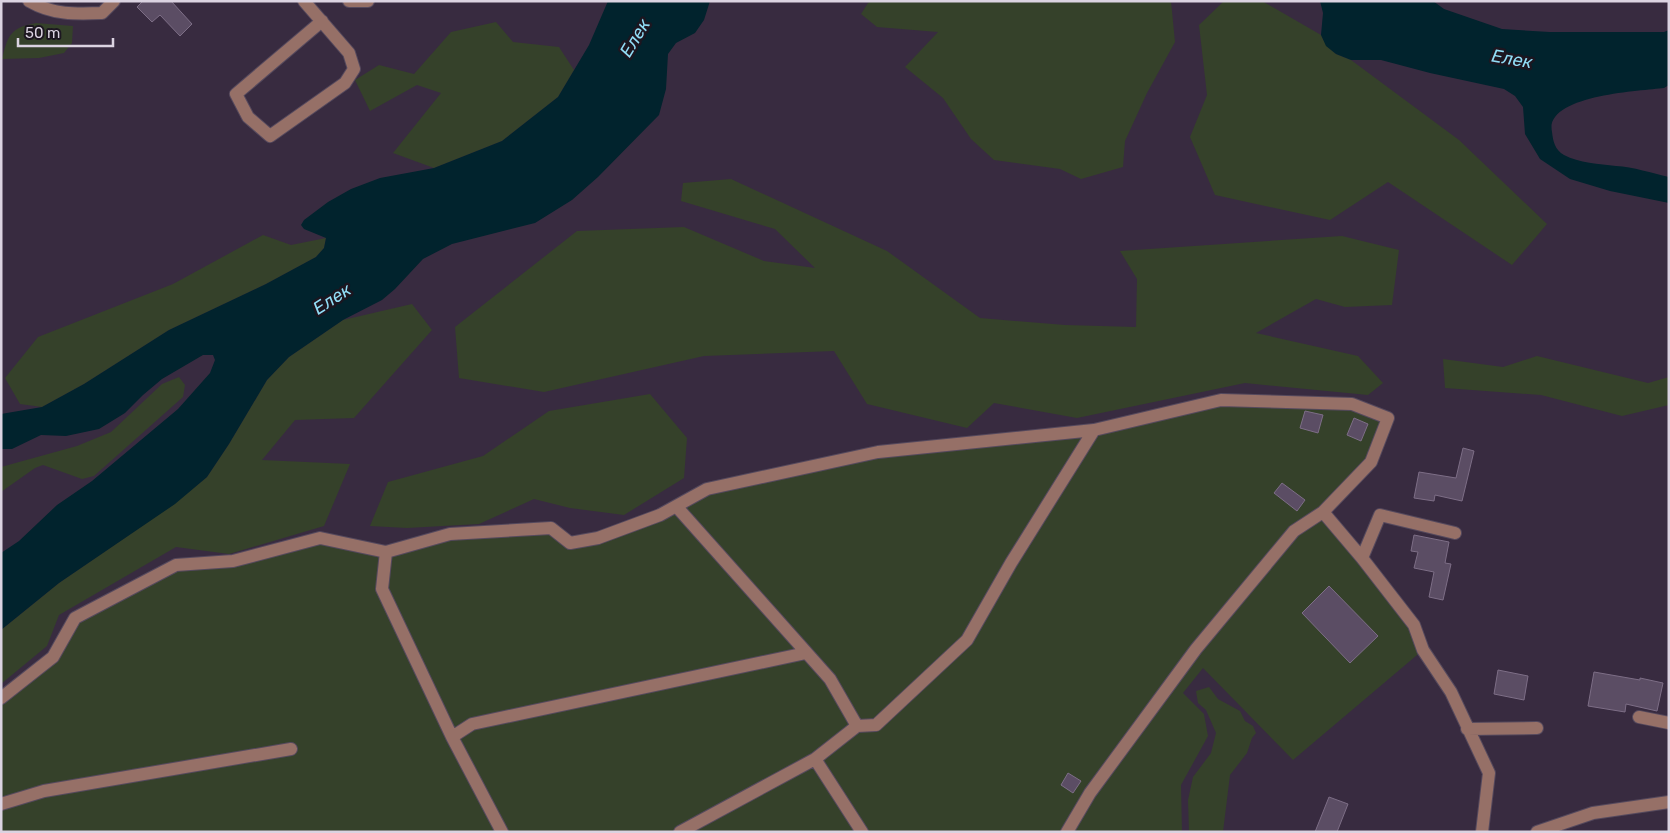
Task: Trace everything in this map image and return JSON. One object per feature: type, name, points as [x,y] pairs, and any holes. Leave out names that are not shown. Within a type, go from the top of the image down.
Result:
[{"type":"lane","points":[[29,1],[35,5],[65,14],[102,13],[114,1]]},
{"type":"lane","points":[[304,1],[322,21],[349,53],[354,69],[345,84],[270,136],[248,116],[236,94],[322,21]]},
{"type":"lane","points":[[349,1],[368,1]]},
{"type":"lane","points":[[1,698],[53,656],[75,618],[176,565],[233,560],[320,538],[386,552],[450,534],[551,528],[570,543],[598,538],[660,515],[707,489],[878,452],[1094,430],[1221,400],[1352,404],[1388,418],[1371,462],[1323,512],[1294,531],[1196,649],[1090,793],[1067,832]]},
{"type":"lane","points":[[680,832],[814,759],[857,726],[876,724],[968,640],[1011,562],[1094,430]]},
{"type":"lane","points":[[676,506],[830,679],[857,726]]},
{"type":"lane","points":[[1323,512],[1362,558],[1414,625],[1423,650],[1451,692],[1489,774],[1482,832]]},
{"type":"lane","points":[[1362,558],[1380,515],[1455,533]]},
{"type":"lane","points":[[386,552],[382,589],[452,737],[502,832]]},
{"type":"lane","points":[[452,737],[472,724],[806,653]]},
{"type":"lane","points":[[1639,717],[1669,723]]},
{"type":"lane","points":[[1467,729],[1538,728]]},
{"type":"lane","points":[[1,804],[44,792],[291,749]]},
{"type":"lane","points":[[814,759],[862,832]]},
{"type":"lane","points":[[1537,832],[1593,813],[1669,802]]},
{"type":"green space","points":[[871,1],[1171,1],[1175,42],[1147,93],[1125,141],[1123,167],[1081,179],[1060,169],[994,160],[971,139],[943,98],[905,67],[938,32],[877,27],[861,14]]},
{"type":"green space","points":[[1224,1],[1262,1],[1321,35],[1327,46],[1336,54],[1351,60],[1459,140],[1547,224],[1512,265],[1388,182],[1330,220],[1215,195],[1190,137],[1207,95],[1199,25]]},
{"type":"green space","points":[[496,22],[513,42],[559,47],[574,70],[558,97],[502,141],[434,168],[393,153],[441,93],[417,85],[370,111],[355,80],[379,65],[414,74],[451,32]]},
{"type":"green space","points":[[36,23],[73,26],[72,43],[64,53],[39,58],[2,59],[6,44],[15,30]]},
{"type":"green space","points":[[731,179],[887,251],[980,318],[1065,325],[1136,327],[1137,279],[1120,251],[1342,236],[1399,250],[1392,305],[1345,307],[1316,299],[1256,333],[1358,356],[1383,383],[1368,395],[1245,383],[1077,418],[994,403],[967,428],[867,404],[834,351],[704,356],[544,392],[459,378],[455,327],[577,231],[684,227],[764,261],[815,268],[775,229],[681,201],[683,183]]},
{"type":"green space","points":[[263,235],[291,245],[326,238],[324,248],[316,257],[266,284],[169,330],[84,384],[42,407],[20,404],[5,378],[38,337],[173,284]]},
{"type":"green space","points":[[412,304],[432,330],[354,418],[295,420],[262,460],[350,464],[324,526],[229,554],[176,547],[59,615],[47,646],[1,684],[1,630],[59,583],[174,504],[207,477],[267,380],[289,357],[343,320]]},
{"type":"green space","points":[[1537,356],[1648,383],[1669,377],[1669,405],[1622,416],[1541,395],[1445,388],[1443,359],[1503,367]]},
{"type":"green space","points":[[179,377],[185,385],[183,397],[94,476],[82,479],[43,465],[35,468],[1,492],[1,467],[77,446],[111,432],[162,384]]},
{"type":"green space","points":[[650,394],[687,438],[684,478],[624,515],[570,508],[534,499],[479,524],[407,528],[370,526],[388,482],[483,456],[549,411]]},
{"type":"green space","points":[[1221,400],[1352,404],[1388,418],[1371,462],[1323,513],[1362,558],[1423,650],[1293,760],[1203,668],[1183,693],[1204,714],[1208,736],[1181,785],[1182,832],[1,832],[1,698],[53,657],[75,618],[176,565],[233,561],[320,538],[386,552],[450,534],[551,528],[571,543],[598,538],[707,489],[878,452],[1094,430]]},
{"type":"green space","points":[[1209,687],[1218,699],[1240,711],[1245,721],[1253,726],[1256,733],[1252,738],[1247,753],[1230,775],[1223,832],[1189,832],[1188,800],[1193,777],[1211,753],[1216,733],[1206,710],[1198,703],[1196,691]]},
{"type":"water","name":"Елек","points":[[608,1],[710,1],[704,20],[695,33],[676,43],[668,54],[666,89],[659,115],[598,177],[572,200],[535,223],[452,244],[423,259],[382,300],[343,320],[289,357],[267,380],[207,477],[175,504],[59,583],[1,630],[1,553],[19,541],[57,505],[92,481],[178,409],[210,373],[215,360],[213,355],[203,355],[162,379],[125,413],[99,429],[66,436],[41,435],[12,449],[1,449],[1,414],[42,407],[84,384],[169,330],[266,284],[316,257],[324,248],[326,238],[304,229],[301,225],[304,220],[328,202],[351,189],[380,178],[434,168],[502,141],[558,97],[589,45]]},
{"type":"water","name":"Елек","points":[[1320,1],[1433,1],[1444,9],[1502,29],[1550,32],[1664,32],[1669,30],[1669,85],[1664,88],[1616,93],[1578,103],[1563,110],[1554,120],[1552,132],[1557,148],[1561,153],[1570,158],[1589,163],[1636,169],[1669,177],[1669,203],[1610,191],[1570,179],[1540,159],[1525,134],[1523,107],[1515,96],[1504,89],[1381,60],[1351,60],[1336,54],[1326,46],[1321,35],[1323,13]]},
{"type":"building","points":[[143,1],[171,1],[192,24],[180,36],[160,15],[152,22],[137,7]]},
{"type":"building","points":[[1305,411],[1323,415],[1318,433],[1300,428]]},
{"type":"building","points":[[1354,418],[1368,424],[1361,441],[1347,435]]},
{"type":"building","points":[[1463,448],[1474,451],[1462,501],[1435,495],[1434,501],[1414,498],[1419,472],[1456,478]]},
{"type":"building","points":[[1282,483],[1305,500],[1297,511],[1274,493]]},
{"type":"building","points":[[1414,535],[1449,542],[1445,563],[1451,564],[1443,600],[1429,597],[1434,572],[1414,568],[1418,552],[1411,551]]},
{"type":"building","points":[[1329,586],[1378,636],[1350,663],[1302,613]]},
{"type":"building","points":[[1498,670],[1528,676],[1524,700],[1494,694]]},
{"type":"building","points":[[1594,672],[1663,683],[1657,711],[1626,704],[1625,712],[1588,706]]},
{"type":"building","points":[[1068,773],[1081,781],[1073,793],[1061,785]]},
{"type":"building","points":[[1329,797],[1348,804],[1337,832],[1315,832]]}]
